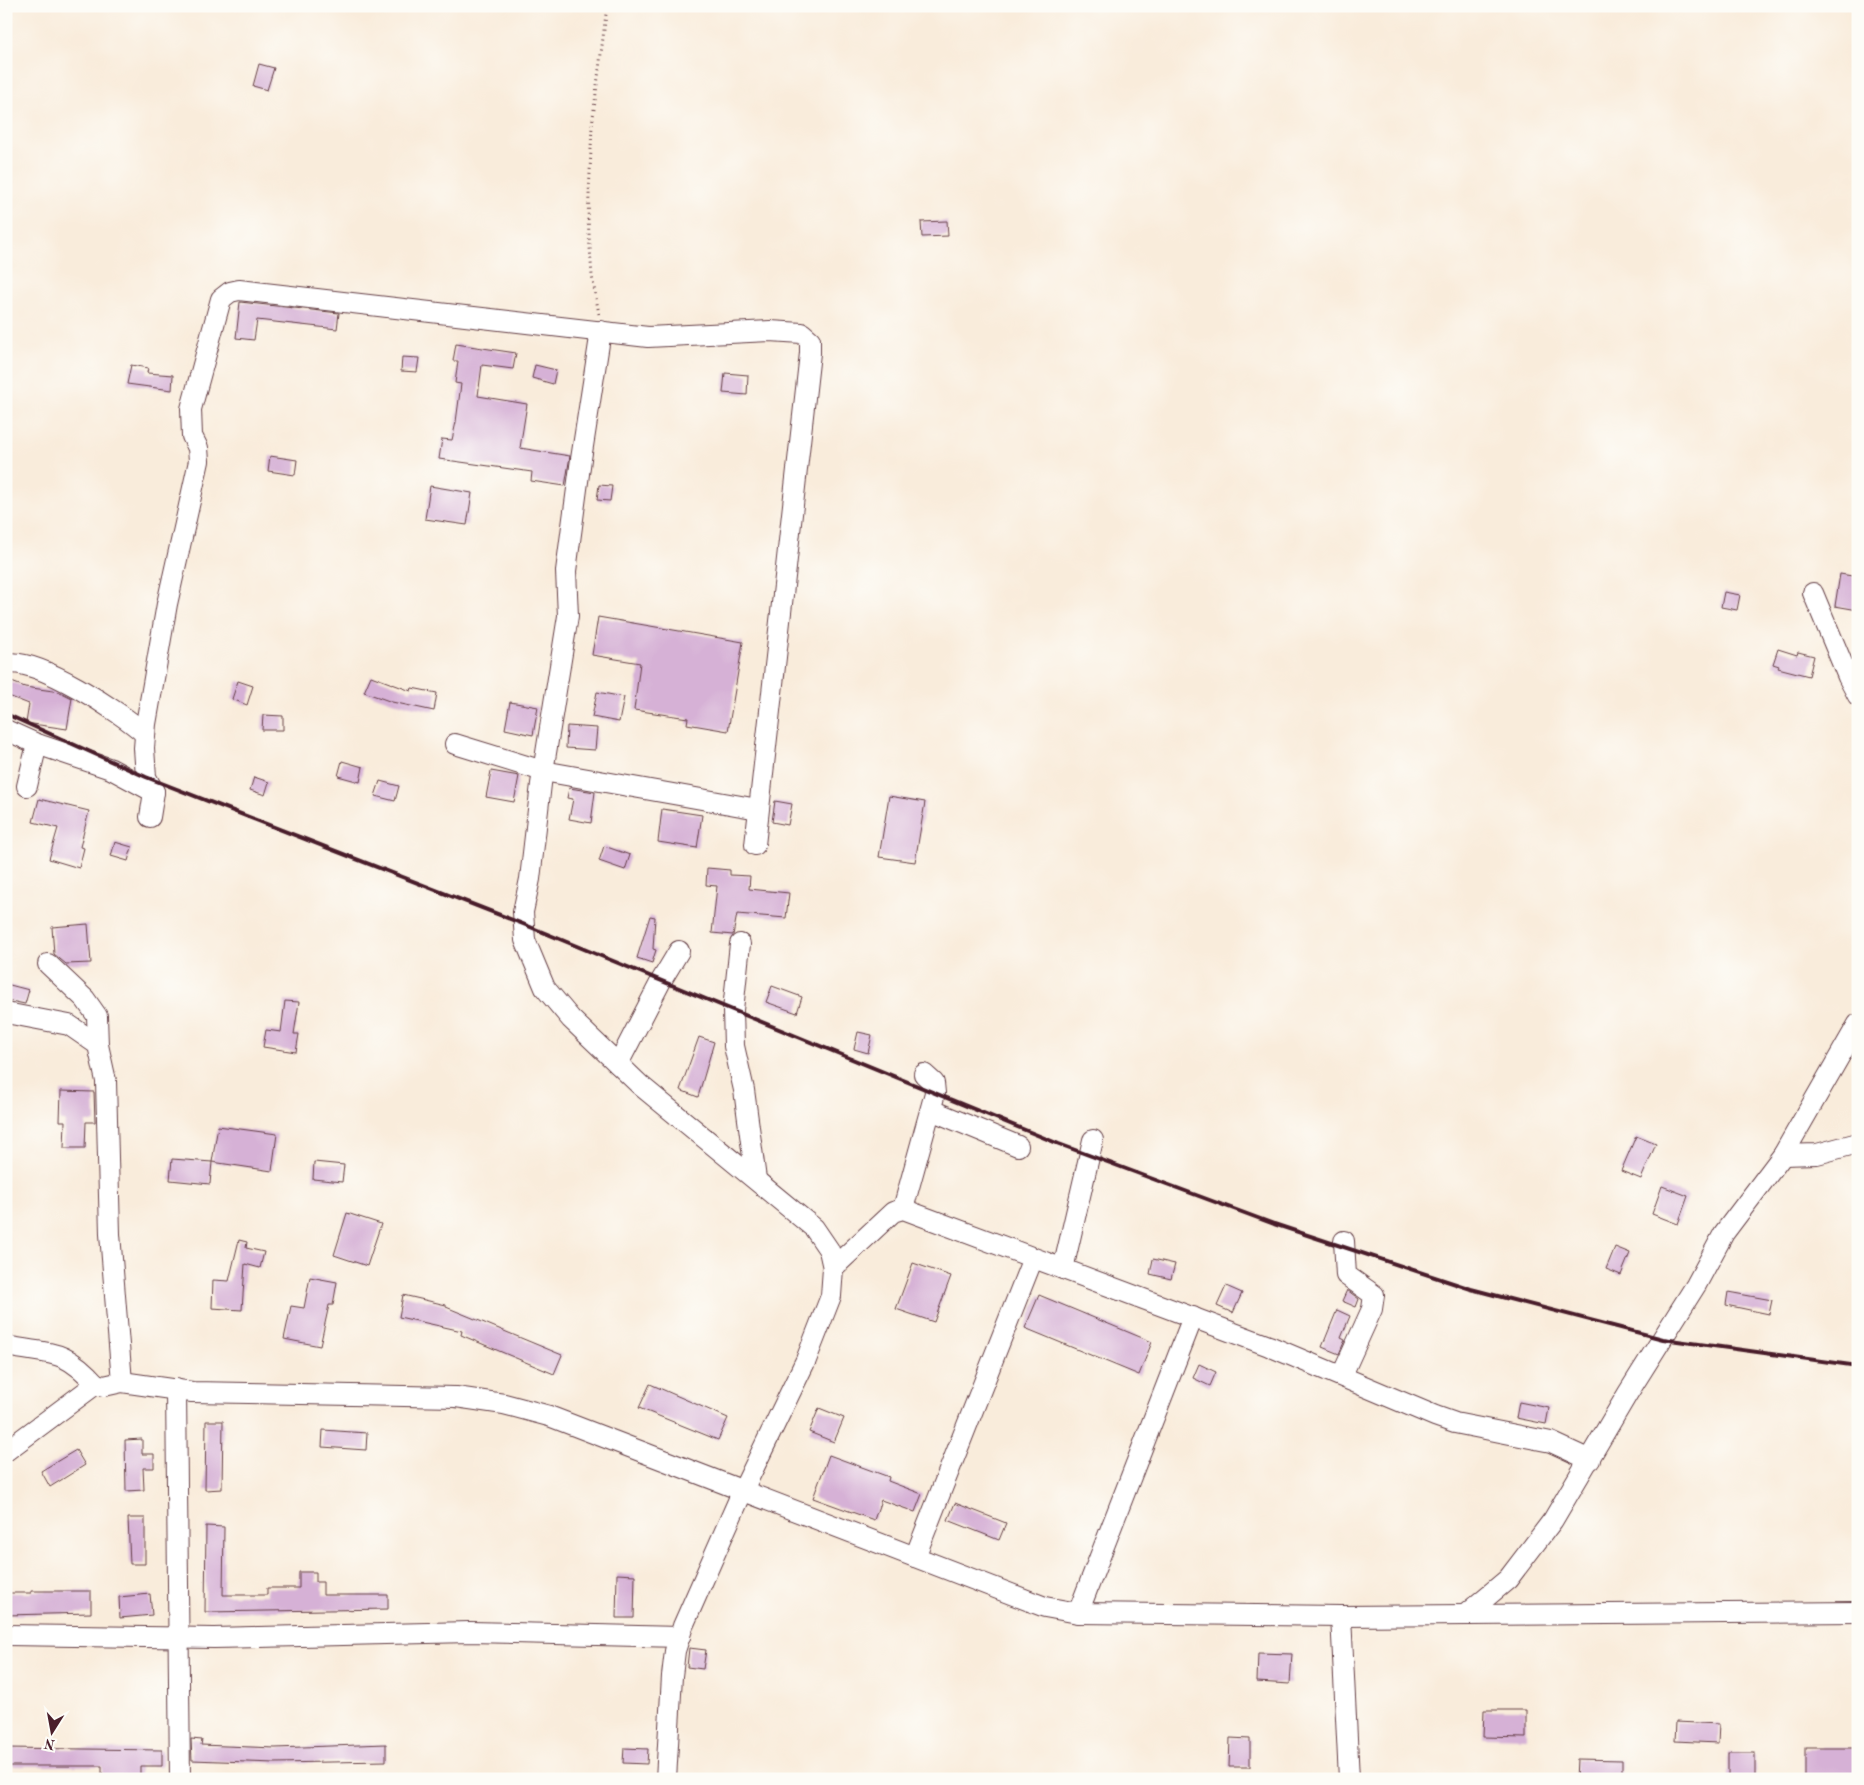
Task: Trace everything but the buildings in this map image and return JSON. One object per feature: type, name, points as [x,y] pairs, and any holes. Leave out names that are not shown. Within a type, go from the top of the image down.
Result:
[{"type":"street","points":[[150,817],[154,792],[146,777],[145,734],[168,604],[199,461],[198,448],[192,436],[191,409],[221,299],[239,290],[648,336],[770,331],[802,333],[810,340],[755,845]]},
{"type":"street","points":[[601,331],[580,459],[566,571],[568,616],[543,771],[530,879],[524,912],[525,940],[545,988],[571,1019],[640,1085],[814,1228],[829,1250],[833,1268],[831,1296],[806,1360],[743,1490],[680,1637],[672,1676],[666,1779]]},
{"type":"street","points":[[1813,593],[1848,677],[1858,696]]},
{"type":"street","points":[[6,664],[16,662],[33,667],[86,693],[145,734]]},
{"type":"street","points":[[6,730],[37,744],[111,769],[154,792]]},
{"type":"street","points":[[27,786],[37,744]]},
{"type":"street","points":[[455,744],[543,771],[758,809]]},
{"type":"street","points":[[740,944],[733,1010],[734,1046],[744,1090],[756,1179]]},
{"type":"street","points":[[618,1064],[661,981],[679,951]]},
{"type":"street","points":[[48,964],[85,999],[97,1016],[98,1045],[106,1081],[110,1234],[122,1382]]},
{"type":"street","points":[[6,1013],[69,1025],[98,1045]]},
{"type":"street","points":[[1465,1615],[1508,1579],[1553,1520],[1628,1393],[1696,1285],[1724,1233],[1782,1155],[1858,1024]]},
{"type":"street","points":[[903,1209],[936,1087],[931,1078],[924,1074]]},
{"type":"street","points":[[931,1110],[1018,1146]]},
{"type":"street","points":[[1063,1269],[1093,1140]]},
{"type":"street","points":[[1782,1155],[1817,1154],[1858,1143]]},
{"type":"street","points":[[833,1268],[893,1212],[903,1209],[1193,1317],[1342,1375],[1455,1423],[1551,1442],[1590,1460]]},
{"type":"street","points":[[1342,1375],[1372,1309],[1374,1295],[1346,1275],[1344,1241]]},
{"type":"street","points":[[914,1557],[1033,1258]]},
{"type":"street","points":[[1078,1613],[1193,1317]]},
{"type":"street","points":[[6,1346],[59,1355],[79,1365],[96,1384],[104,1386],[122,1382],[192,1392],[456,1397],[504,1404],[549,1416],[1045,1607],[1078,1613],[1341,1616],[1858,1612]]},
{"type":"street","points":[[6,1451],[96,1384]]},
{"type":"street","points":[[176,1389],[180,1779]]},
{"type":"street","points":[[1341,1616],[1349,1779]]},
{"type":"street","points":[[6,1634],[180,1637],[470,1632],[680,1637]]},
{"type":"path","points":[[601,331],[592,276],[588,219],[592,125],[607,6]]},
{"type":"railway","points":[[6,714],[146,777],[523,924],[1059,1144],[1274,1224],[1471,1289],[1663,1339],[1858,1366]]}]
